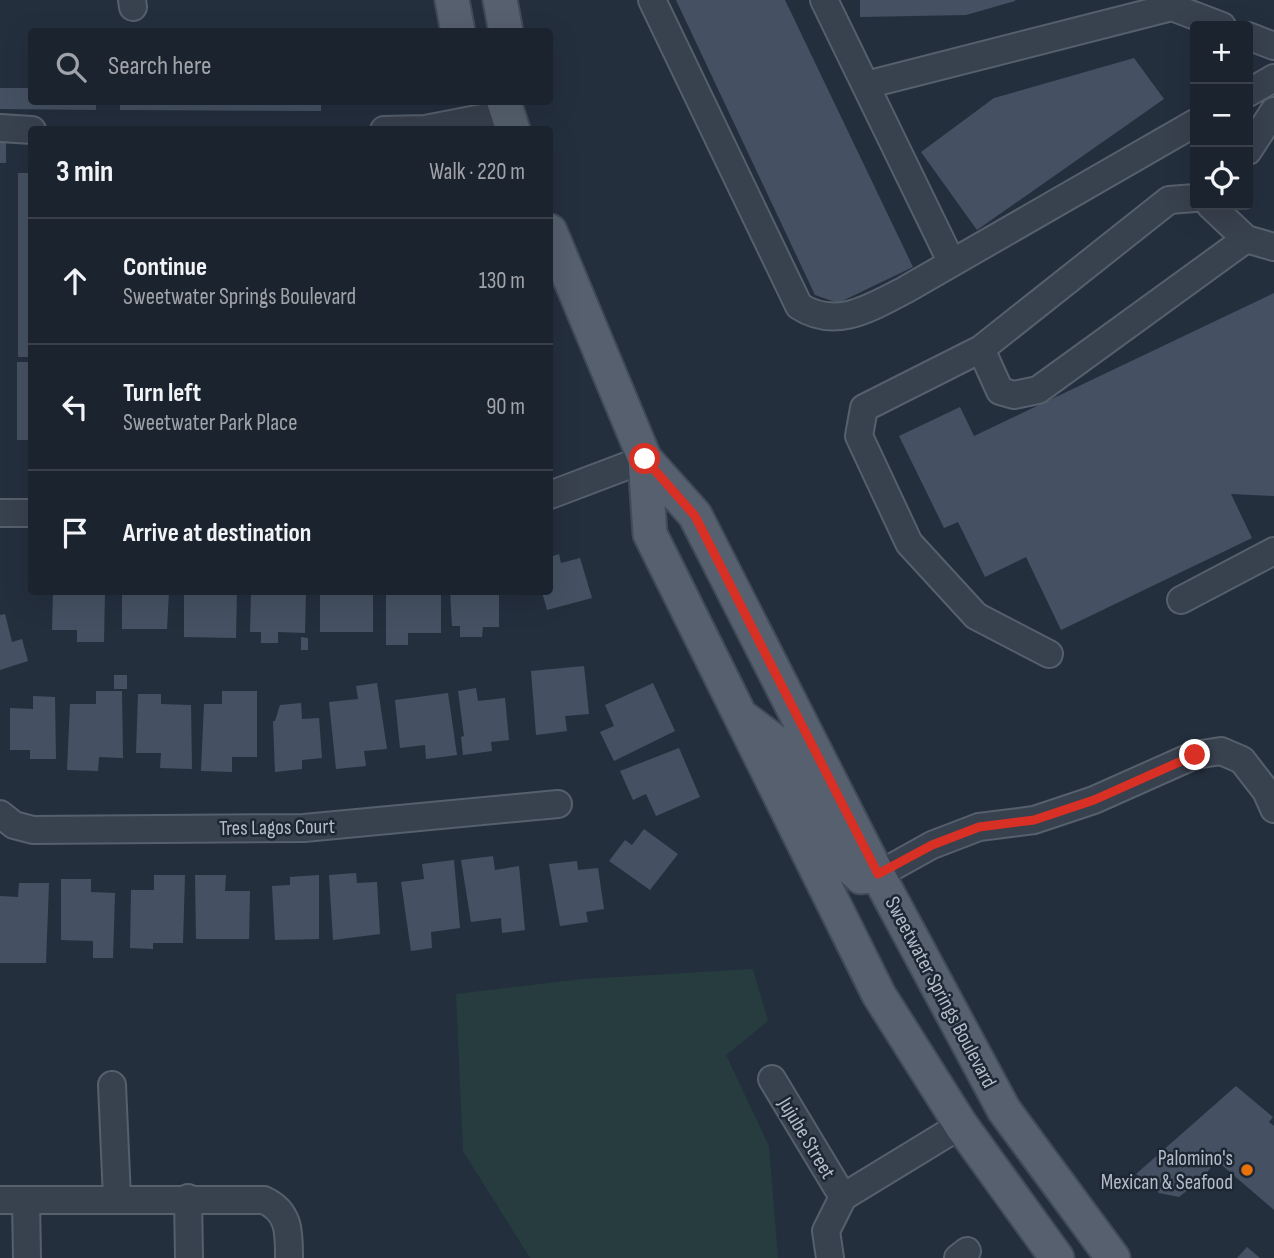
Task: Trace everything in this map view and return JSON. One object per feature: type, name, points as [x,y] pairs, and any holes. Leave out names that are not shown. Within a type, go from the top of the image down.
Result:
[{"type":"main road","points":[[452,0],[457,28]]},
{"type":"main road","points":[[500,0],[505,28]]},
{"type":"main road","name":"Sweetwater Springs Boulevard","points":[[553,238],[645,459],[695,516],[878,874],[1004,1110],[1113,1258]]},
{"type":"main road","name":"Sweetwater Springs Boulevard","points":[[645,459],[650,534],[879,995],[961,1125],[1057,1258]]},
{"type":"main road","points":[[740,716],[785,749],[838,856],[861,877],[878,874]]},
{"type":"main road","points":[[961,1125],[987,1134],[1055,1220],[1092,1233]]},
{"type":"street","points":[[652,0],[799,306],[816,317],[837,317],[874,306],[1190,126]]},
{"type":"street","points":[[824,0],[951,261]]},
{"type":"street","points":[[866,85],[1172,4],[1211,21]]},
{"type":"street","points":[[1253,38],[1274,46]]},
{"type":"street","points":[[1253,90],[1274,78]]},
{"type":"street","points":[[1251,147],[1274,111]]},
{"type":"street","points":[[443,126],[508,115]]},
{"type":"street","points":[[0,128],[28,130]]},
{"type":"street","points":[[1049,654],[976,616],[909,543],[859,436],[864,408],[981,349],[1169,200],[1185,196],[1190,198]]},
{"type":"street","points":[[1215,210],[1246,239],[1274,247]]},
{"type":"street","points":[[981,349],[1000,391],[1014,395],[1038,390],[1246,239]]},
{"type":"street","points":[[553,494],[645,459]]},
{"type":"street","points":[[0,513],[28,513]]},
{"type":"street","points":[[1181,600],[1274,551]]},
{"type":"street","points":[[878,874],[932,845],[979,827],[1034,820],[1094,800],[1195,755],[1221,751],[1242,760],[1266,791],[1274,809]]},
{"type":"street","name":"Tres Lagos Court","points":[[0,814],[14,825],[33,830],[304,828],[558,804]]},
{"type":"street","name":"Jujube Street","points":[[772,1079],[843,1197]]},
{"type":"street","points":[[112,1085],[117,1198]]},
{"type":"street","points":[[830,1258],[826,1231],[843,1197],[961,1125]]},
{"type":"street","points":[[188,1198],[189,1258]]},
{"type":"street","points":[[0,1200],[264,1200],[273,1204],[286,1220],[289,1258]]},
{"type":"street","points":[[26,1201],[27,1258]]},
{"type":"green space","points":[[753,969],[768,1021],[726,1055],[769,1146],[778,1258],[530,1258],[463,1151],[456,994],[583,979]]},
{"type":"building","points":[[676,0],[785,0],[913,267],[838,303],[815,295]]},
{"type":"building","points":[[860,0],[1015,1],[966,15],[860,17]]},
{"type":"building","points":[[1134,58],[1164,99],[977,230],[921,152],[994,98]]},
{"type":"building","points":[[0,88],[28,88],[28,105],[96,105],[96,110],[0,109]]},
{"type":"building","points":[[120,105],[321,105],[321,111],[120,110]]},
{"type":"building","points":[[0,140],[6,140],[6,163],[0,163]]},
{"type":"building","points":[[18,173],[28,173],[28,357],[18,357]]},
{"type":"building","points":[[1274,293],[1274,496],[1231,494],[1252,538],[1061,630],[1026,557],[985,577],[958,522],[944,528],[899,436],[960,407],[974,436]]},
{"type":"building","points":[[17,362],[28,362],[28,440],[17,440]]},
{"type":"building","points":[[559,554],[561,563],[580,558],[592,598],[547,610],[543,595],[553,595],[553,556]]},
{"type":"building","points":[[53,595],[105,595],[104,642],[77,642],[77,630],[52,630]]},
{"type":"building","points":[[122,595],[169,595],[167,629],[122,629]]},
{"type":"building","points":[[184,595],[237,595],[236,638],[184,637]]},
{"type":"building","points":[[251,595],[306,595],[305,633],[278,632],[278,643],[261,643],[261,632],[250,632]]},
{"type":"building","points":[[320,595],[373,595],[373,632],[320,632]]},
{"type":"building","points":[[386,595],[441,595],[441,633],[408,633],[408,645],[386,645]]},
{"type":"building","points":[[450,595],[499,595],[499,627],[483,627],[482,637],[460,637],[460,626],[452,626]]},
{"type":"building","points":[[5,614],[12,642],[22,639],[28,661],[0,670],[0,615]]},
{"type":"building","points":[[301,637],[308,638],[308,650],[301,650]]},
{"type":"building","points":[[584,666],[589,714],[565,716],[567,731],[536,735],[531,671]]},
{"type":"building","points":[[114,675],[127,675],[127,689],[114,689]]},
{"type":"building","points":[[377,683],[387,749],[364,751],[366,766],[336,769],[329,702],[358,699],[356,686]]},
{"type":"building","points":[[653,683],[675,731],[614,761],[600,732],[614,726],[605,705]]},
{"type":"building","points":[[476,688],[478,701],[505,698],[509,740],[491,742],[492,751],[463,755],[461,737],[464,736],[458,691]]},
{"type":"building","points":[[96,691],[122,691],[123,758],[99,757],[98,771],[67,770],[70,704],[96,704]]},
{"type":"building","points":[[222,691],[257,691],[257,757],[232,757],[232,772],[201,771],[204,704],[222,704]]},
{"type":"building","points":[[448,693],[457,755],[426,759],[425,745],[400,748],[395,700]]},
{"type":"building","points":[[138,694],[161,694],[161,704],[191,705],[192,769],[160,768],[161,753],[136,753]]},
{"type":"building","points":[[33,696],[55,697],[56,759],[30,759],[30,750],[10,750],[10,708],[33,709]]},
{"type":"building","points":[[301,703],[302,719],[319,718],[322,758],[302,760],[302,769],[275,772],[273,721],[280,705]]},
{"type":"building","points":[[679,748],[700,797],[656,816],[646,794],[633,800],[620,771]]},
{"type":"building","points":[[644,829],[678,854],[650,890],[609,861],[625,840],[632,845]]},
{"type":"building","points":[[493,856],[495,870],[519,866],[525,930],[502,933],[501,918],[471,922],[461,860]]},
{"type":"building","points":[[454,860],[460,928],[431,932],[432,948],[411,951],[401,882],[424,879],[422,864]]},
{"type":"building","points":[[577,861],[578,870],[598,868],[604,909],[586,912],[588,922],[560,926],[549,864]]},
{"type":"building","points":[[356,873],[357,883],[377,882],[380,934],[333,940],[329,875]]},
{"type":"building","points":[[154,875],[185,875],[183,943],[153,943],[153,949],[130,948],[131,890],[154,890]]},
{"type":"building","points":[[195,875],[226,875],[225,891],[250,891],[249,939],[196,939]]},
{"type":"building","points":[[319,875],[319,939],[275,940],[272,886],[290,885],[290,877]]},
{"type":"building","points":[[61,879],[91,879],[91,892],[115,893],[113,958],[93,958],[93,941],[61,940]]},
{"type":"building","points":[[19,883],[49,883],[46,963],[0,963],[0,896],[18,897]]},
{"type":"building","points":[[1236,1086],[1273,1117],[1269,1122],[1274,1126],[1274,1210],[1217,1161],[1199,1181],[1179,1197],[1159,1193],[1136,1174]]},
{"type":"building","points":[[1247,1247],[1260,1258],[1237,1258]]},
{"type":"place","name":"Palomino's Mexican & Seafood","points":[[1247,1170]]},
{"type":"route","points":[[645,459],[695,516],[878,874],[932,845],[979,827],[1034,820],[1094,800],[1195,755]]}]
